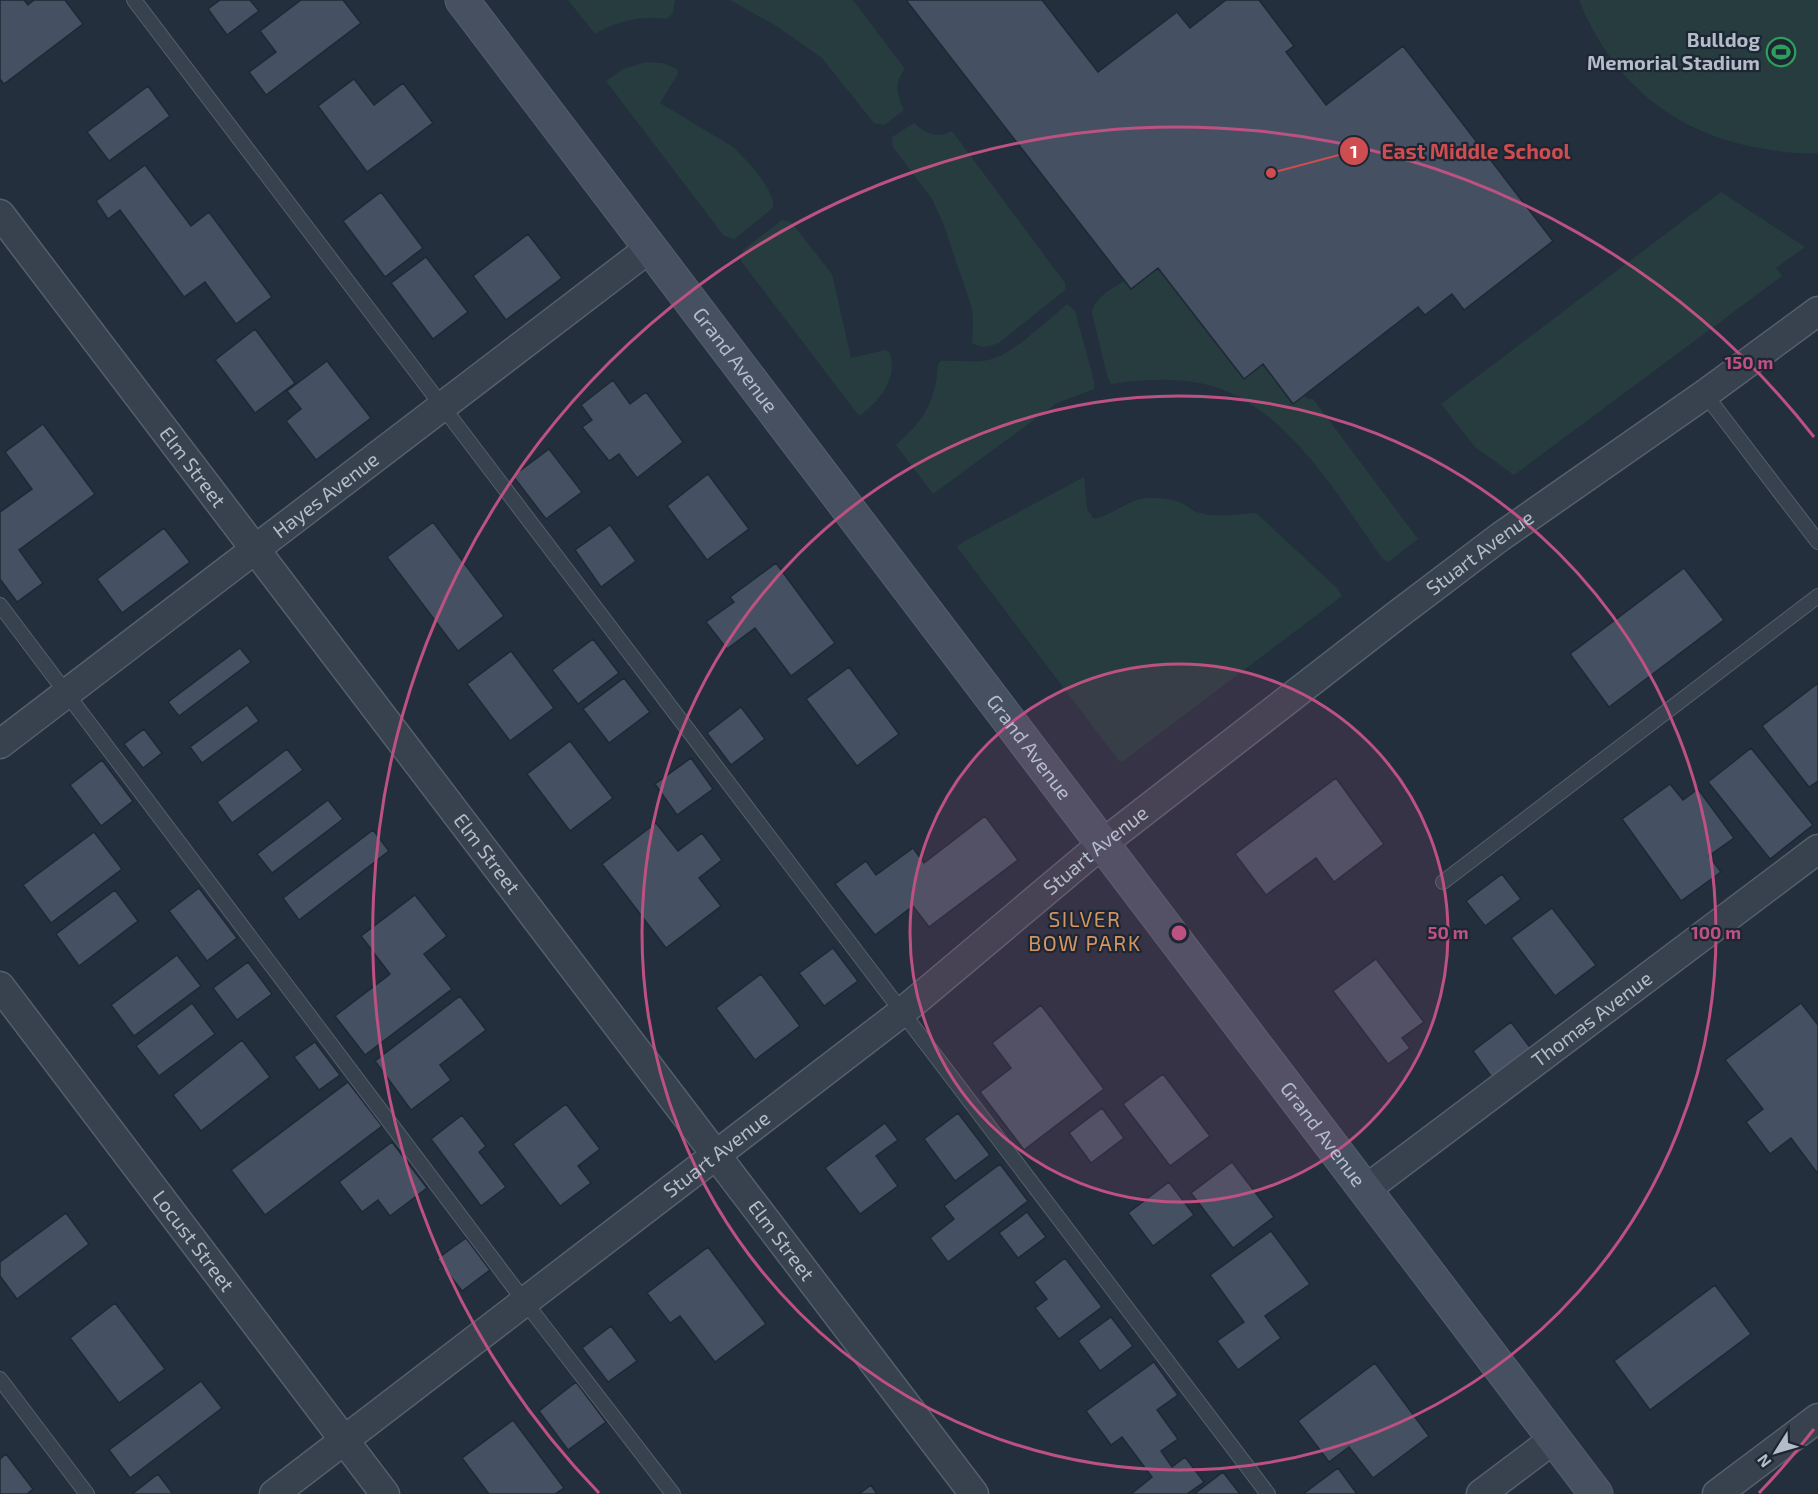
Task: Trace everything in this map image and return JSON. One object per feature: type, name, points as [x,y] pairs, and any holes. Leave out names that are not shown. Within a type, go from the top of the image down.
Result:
[{"type":"main road","name":"Grand Avenue","points":[[462,0],[1596,1494]]},
{"type":"street","name":"Elm Street","points":[[0,214],[974,1494]]},
{"type":"street","name":"Hayes Avenue","points":[[0,744],[651,247]]},
{"type":"street","name":"Stuart Avenue","points":[[274,1494],[901,1013],[1102,844],[1500,537],[1706,394],[1818,311]]},
{"type":"street","name":"Thomas Avenue","points":[[1365,1190],[1818,849]]},
{"type":"street","name":"Locust Street","points":[[0,986],[385,1494]]},
{"type":"street","points":[[1717,1494],[1818,1418]]},
{"type":"street","points":[[1481,1494],[1554,1438]]},
{"type":"lane","points":[[134,0],[1268,1494]]},
{"type":"lane","points":[[1706,394],[1818,542]]},
{"type":"lane","points":[[1443,882],[1818,596]]},
{"type":"lane","points":[[0,605],[525,1302],[673,1494]]},
{"type":"lane","points":[[0,1379],[87,1494]]},
{"type":"green space","points":[[568,0],[675,0],[673,13],[667,19],[630,20],[595,34]]},
{"type":"green space","points":[[730,0],[853,0],[905,69],[899,79],[897,89],[904,110],[884,125],[874,123],[822,58],[778,27]]},
{"type":"green space","points":[[1579,0],[1818,0],[1818,153],[1781,151],[1728,141],[1699,130],[1673,116],[1627,78],[1592,29]]},
{"type":"green space","points":[[646,62],[662,63],[677,69],[678,74],[660,103],[733,147],[759,176],[770,193],[773,208],[734,239],[724,236],[606,81],[623,69]]},
{"type":"green space","points":[[914,123],[923,130],[936,135],[952,131],[1065,283],[1065,290],[1000,342],[993,345],[983,347],[972,343],[972,308],[943,223],[932,199],[893,147],[892,137]]},
{"type":"green space","points":[[1721,192],[1805,247],[1776,268],[1782,276],[1514,475],[1475,447],[1441,404]]},
{"type":"green space","points":[[782,220],[791,222],[832,274],[851,358],[885,350],[890,353],[892,363],[889,381],[880,397],[859,416],[741,261],[743,250]]},
{"type":"green space","points":[[1158,268],[1263,364],[1308,399],[1313,399],[1418,539],[1388,562],[1382,558],[1335,491],[1300,447],[1260,410],[1237,396],[1207,385],[1175,380],[1111,384],[1092,313],[1093,307],[1104,294],[1124,281],[1131,288]]},
{"type":"green space","points":[[1067,304],[1075,311],[1094,381],[1094,389],[1057,403],[933,494],[896,445],[914,427],[927,409],[935,389],[938,364],[941,361],[973,362],[1001,355],[1031,335]]},
{"type":"green space","points":[[1084,477],[1087,509],[1094,519],[1135,501],[1151,498],[1180,502],[1195,511],[1214,515],[1256,513],[1337,588],[1342,596],[1122,762],[957,547]]},
{"type":"building","points":[[0,0],[24,0],[28,5],[34,0],[65,0],[83,24],[4,84],[0,79]]},
{"type":"building","points":[[220,0],[250,0],[259,11],[227,35],[208,9]]},
{"type":"building","points":[[301,0],[343,0],[361,23],[266,95],[249,72],[276,52],[260,31]]},
{"type":"building","points":[[906,0],[1042,0],[1098,72],[1177,12],[1190,28],[1226,0],[1259,0],[1294,46],[1286,52],[1326,105],[1403,46],[1553,241],[1464,310],[1452,294],[1425,315],[1418,307],[1293,404],[1263,364],[1244,379],[1158,268],[1131,289]]},
{"type":"building","points":[[354,79],[374,105],[403,83],[433,123],[367,172],[318,106]]},
{"type":"building","points":[[148,86],[170,116],[109,161],[87,132]]},
{"type":"building","points":[[145,165],[191,226],[209,212],[272,297],[236,324],[205,282],[184,297],[120,210],[108,219],[96,201]]},
{"type":"building","points":[[381,192],[423,248],[385,277],[343,221]]},
{"type":"building","points":[[528,234],[562,278],[506,320],[473,276]]},
{"type":"building","points":[[426,257],[468,312],[433,339],[391,283]]},
{"type":"building","points":[[255,329],[295,383],[255,413],[215,360]]},
{"type":"building","points":[[327,361],[371,418],[316,460],[286,421],[301,409],[287,391]]},
{"type":"building","points":[[613,380],[630,404],[646,392],[683,442],[637,478],[619,454],[609,461],[582,427],[592,420],[581,405]]},
{"type":"building","points":[[43,424],[95,494],[19,550],[43,583],[17,602],[0,579],[0,512],[32,489],[5,452]]},
{"type":"building","points":[[549,449],[582,492],[546,519],[513,476]]},
{"type":"building","points":[[708,474],[749,529],[707,560],[667,506]]},
{"type":"building","points":[[433,522],[504,616],[458,651],[387,557]]},
{"type":"building","points":[[610,525],[636,561],[601,587],[575,550]]},
{"type":"building","points":[[164,528],[190,562],[122,613],[97,579]]},
{"type":"building","points":[[776,563],[835,643],[791,676],[755,628],[727,649],[706,622],[734,602],[730,597]]},
{"type":"building","points":[[1684,568],[1724,620],[1609,707],[1570,654]]},
{"type":"building","points":[[593,639],[619,673],[578,704],[552,670]]},
{"type":"building","points":[[240,648],[251,662],[179,716],[168,702]]},
{"type":"building","points":[[511,651],[554,708],[510,741],[467,684]]},
{"type":"building","points":[[849,667],[899,734],[857,766],[806,699]]},
{"type":"building","points":[[624,678],[650,712],[609,743],[583,709]]},
{"type":"building","points":[[1818,683],[1818,781],[1809,787],[1762,726]]},
{"type":"building","points":[[247,705],[259,721],[202,763],[190,747]]},
{"type":"building","points":[[741,707],[765,739],[731,765],[707,733]]},
{"type":"building","points":[[144,729],[162,753],[143,768],[124,744]]},
{"type":"building","points":[[570,741],[613,798],[570,831],[527,774]]},
{"type":"building","points":[[1751,748],[1813,825],[1770,859],[1708,782]]},
{"type":"building","points":[[287,749],[303,770],[232,823],[217,802]]},
{"type":"building","points":[[691,758],[713,789],[677,815],[655,784]]},
{"type":"building","points":[[102,760],[133,801],[101,826],[70,785]]},
{"type":"building","points":[[1336,778],[1384,844],[1334,882],[1316,858],[1266,895],[1235,854]]},
{"type":"building","points":[[1670,784],[1683,800],[1698,789],[1734,838],[1709,856],[1721,872],[1681,901],[1622,819]]},
{"type":"building","points":[[328,800],[343,819],[272,873],[257,854]]},
{"type":"building","points":[[985,816],[1018,860],[929,927],[913,906],[875,935],[835,884],[866,861],[876,875],[913,848],[924,863]]},
{"type":"building","points":[[656,823],[678,851],[702,833],[722,860],[699,878],[721,906],[666,948],[602,864]]},
{"type":"building","points":[[373,830],[389,851],[299,920],[283,898]]},
{"type":"building","points":[[94,832],[122,869],[51,923],[23,885]]},
{"type":"building","points":[[1502,874],[1521,899],[1485,926],[1466,901]]},
{"type":"building","points":[[199,888],[237,938],[207,961],[169,911]]},
{"type":"building","points":[[115,890],[138,921],[79,966],[56,934]]},
{"type":"building","points":[[415,895],[447,936],[424,954],[452,989],[365,1055],[335,1016],[390,974],[361,936]]},
{"type":"building","points":[[1552,908],[1596,965],[1555,996],[1511,938]]},
{"type":"building","points":[[833,948],[858,981],[824,1006],[799,973]]},
{"type":"building","points":[[177,955],[201,986],[134,1036],[111,1005]]},
{"type":"building","points":[[1376,959],[1424,1022],[1402,1038],[1410,1048],[1388,1064],[1333,991]]},
{"type":"building","points":[[248,962],[272,994],[237,1020],[213,988]]},
{"type":"building","points":[[761,974],[800,1026],[755,1060],[716,1008]]},
{"type":"building","points":[[460,996],[486,1030],[440,1065],[451,1080],[411,1110],[375,1061]]},
{"type":"building","points":[[192,1003],[215,1034],[159,1076],[136,1046]]},
{"type":"building","points":[[1801,1003],[1818,1025],[1818,1174],[1791,1138],[1770,1154],[1746,1122],[1763,1109],[1725,1060]]},
{"type":"building","points":[[1041,1005],[1104,1089],[1024,1150],[980,1092],[1011,1068],[992,1043]]},
{"type":"building","points":[[1511,1022],[1532,1050],[1493,1079],[1473,1051]]},
{"type":"building","points":[[242,1040],[270,1077],[201,1131],[173,1095]]},
{"type":"building","points":[[315,1042],[340,1075],[319,1090],[294,1057]]},
{"type":"building","points":[[1163,1074],[1210,1136],[1170,1166],[1123,1104]]},
{"type":"building","points":[[348,1082],[382,1126],[265,1215],[231,1170]]},
{"type":"building","points":[[566,1104],[600,1149],[578,1166],[591,1183],[560,1206],[513,1144]]},
{"type":"building","points":[[1102,1108],[1124,1138],[1091,1163],[1069,1133]]},
{"type":"building","points":[[958,1113],[990,1155],[955,1181],[924,1139]]},
{"type":"building","points":[[462,1115],[486,1146],[479,1152],[506,1187],[481,1206],[431,1139]]},
{"type":"building","points":[[885,1123],[898,1140],[876,1156],[898,1186],[860,1214],[825,1168]]},
{"type":"building","points":[[392,1142],[427,1188],[390,1216],[378,1200],[362,1212],[339,1182]]},
{"type":"building","points":[[1232,1162],[1274,1217],[1233,1248],[1191,1193]]},
{"type":"building","points":[[1000,1164],[1028,1201],[948,1262],[930,1238],[954,1219],[944,1206]]},
{"type":"building","points":[[1169,1182],[1194,1215],[1153,1246],[1128,1213]]},
{"type":"building","points":[[1027,1212],[1046,1237],[1018,1258],[999,1233]]},
{"type":"building","points":[[66,1213],[89,1244],[17,1299],[0,1276],[0,1262]]},
{"type":"building","points":[[1271,1231],[1310,1284],[1265,1316],[1281,1338],[1238,1370],[1217,1341],[1244,1322],[1210,1275]]},
{"type":"building","points":[[466,1238],[490,1270],[462,1291],[437,1259]]},
{"type":"building","points":[[708,1247],[766,1324],[715,1362],[680,1316],[670,1323],[647,1293]]},
{"type":"building","points":[[1065,1258],[1102,1307],[1059,1339],[1035,1308],[1047,1299],[1034,1282]]},
{"type":"building","points":[[1715,1285],[1751,1334],[1650,1410],[1614,1361]]},
{"type":"building","points":[[115,1303],[165,1369],[119,1403],[70,1338]]},
{"type":"building","points":[[1111,1317],[1133,1346],[1100,1371],[1078,1341]]},
{"type":"building","points":[[611,1326],[637,1361],[608,1382],[582,1348]]},
{"type":"building","points":[[1154,1362],[1178,1395],[1157,1410],[1178,1439],[1161,1451],[1172,1467],[1185,1457],[1204,1482],[1187,1494],[1131,1494],[1152,1477],[1122,1437],[1111,1445],[1086,1411]]},
{"type":"building","points":[[1375,1363],[1429,1436],[1373,1478],[1349,1447],[1329,1462],[1298,1421]]},
{"type":"building","points":[[201,1381],[222,1408],[130,1478],[109,1450]]},
{"type":"building","points":[[576,1382],[606,1422],[568,1450],[539,1411]]},
{"type":"building","points":[[513,1420],[564,1488],[555,1494],[489,1494],[462,1458]]},
{"type":"building","points":[[6,1454],[33,1489],[27,1494],[0,1494],[0,1459]]},
{"type":"building","points":[[1338,1468],[1357,1494],[1303,1494]]},
{"type":"building","points":[[1223,1472],[1240,1494],[1194,1494]]},
{"type":"building","points":[[158,1474],[173,1494],[132,1494]]},
{"type":"building","points":[[871,1485],[877,1494],[859,1494]]},
{"type":"place","name":"Bulldog Memorial Stadium","points":[[1781,52]]},
{"type":"place","name":"East Middle School","points":[[1271,173]]},
{"type":"district","name":"SILVER BOW PARK","points":[[1085,932]]}]
